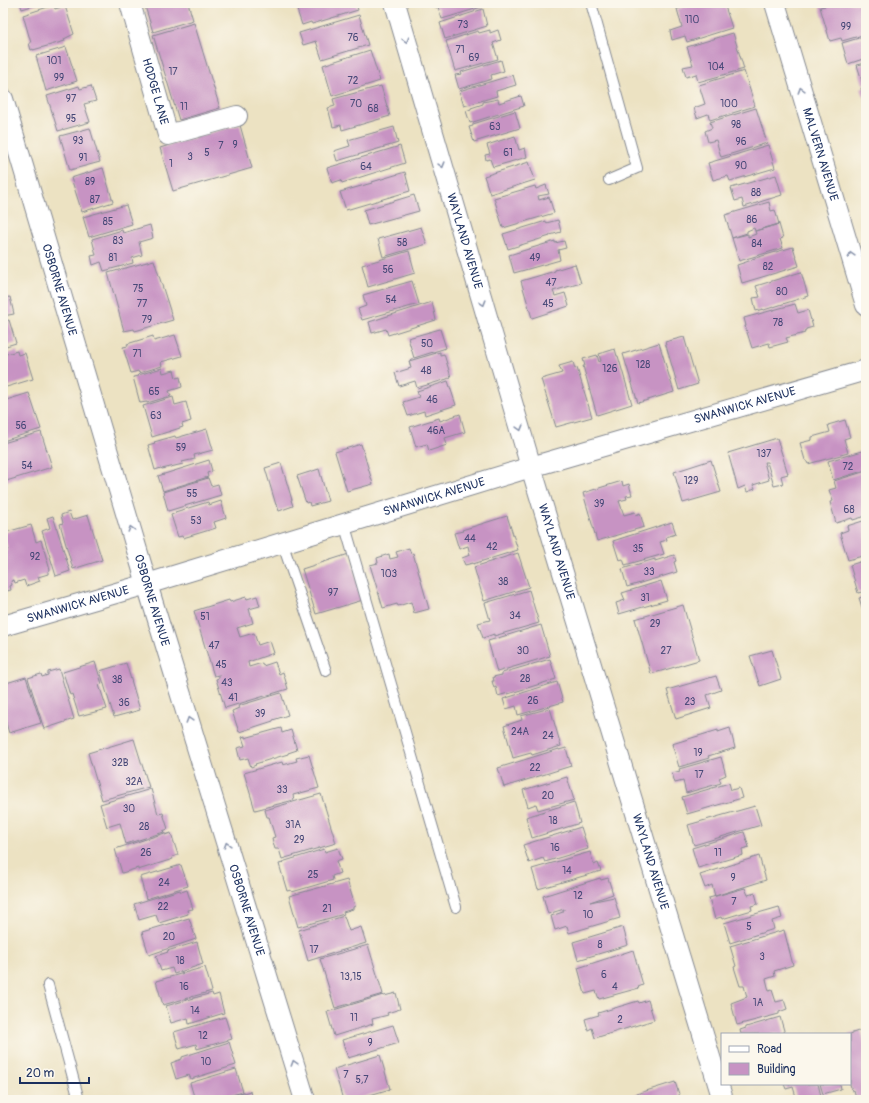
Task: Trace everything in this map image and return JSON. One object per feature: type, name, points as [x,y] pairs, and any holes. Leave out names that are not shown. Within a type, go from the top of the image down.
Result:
[{"type":"street","name":"HODGE LANE","points":[[130,3],[168,134],[237,116]]},
{"type":"street","name":"WAYLAND AVENUE","points":[[395,3],[531,467],[723,1100]]},
{"type":"street","name":"MALVERN AVENUE","points":[[775,3],[866,305]]},
{"type":"street","name":"OSBORNE AVENUE","points":[[3,99],[147,584],[305,1100]]},
{"type":"street","name":"SWANWICK AVENUE","points":[[3,626],[147,584],[531,467],[866,370]]},
{"type":"lane","points":[[591,3],[638,168],[609,180]]},
{"type":"lane","points":[[344,523],[456,907]]},
{"type":"lane","points":[[282,542],[326,671]]},
{"type":"lane","points":[[48,985],[79,1100]]},
{"type":"building","points":[[20,3],[42,3],[22,9]]},
{"type":"building","points":[[144,3],[188,3],[193,20],[153,32]]},
{"type":"building","points":[[313,3],[356,3],[358,10],[312,24],[311,22],[302,25],[297,10],[314,5]]},
{"type":"building","points":[[434,3],[484,3],[485,6],[442,19],[438,7],[436,8]]},
{"type":"building","points":[[697,3],[724,3],[732,28],[687,42],[685,36],[672,40],[670,31],[682,27],[677,9]]},
{"type":"building","points":[[824,3],[866,3],[866,12],[862,14],[866,34],[842,41],[841,38],[830,41],[820,7],[825,6]]},
{"type":"building","points":[[54,5],[55,9],[65,6],[74,34],[64,39],[65,41],[31,50],[29,43],[31,43],[23,15]]},
{"type":"building","points":[[483,9],[487,26],[445,39],[440,23]]},
{"type":"building","points":[[359,15],[368,45],[322,59],[316,41],[303,45],[299,33]]},
{"type":"building","points":[[194,23],[220,108],[179,120],[153,35]]},
{"type":"building","points":[[490,30],[490,33],[498,30],[501,40],[493,43],[498,59],[455,71],[446,41],[478,31],[479,33]]},
{"type":"building","points":[[733,33],[744,69],[698,82],[696,74],[686,77],[683,67],[693,65],[687,47]]},
{"type":"building","points":[[866,36],[866,58],[848,64],[842,43]]},
{"type":"building","points":[[66,47],[77,81],[46,91],[36,56]]},
{"type":"building","points":[[370,50],[380,81],[332,96],[323,65]]},
{"type":"building","points":[[501,60],[504,71],[491,75],[492,79],[459,89],[455,75],[462,74],[461,72]]},
{"type":"building","points":[[866,63],[866,83],[863,84],[857,65]]},
{"type":"building","points":[[744,71],[755,106],[710,120],[708,114],[697,118],[694,108],[705,104],[699,85]]},
{"type":"building","points":[[513,75],[516,85],[496,91],[497,96],[464,106],[459,91]]},
{"type":"building","points":[[79,86],[80,89],[91,86],[96,101],[84,104],[90,122],[58,131],[47,96]]},
{"type":"building","points":[[381,86],[390,116],[342,130],[341,125],[333,127],[328,108],[335,106],[333,99]]},
{"type":"building","points":[[866,87],[866,103],[861,88]]},
{"type":"building","points":[[521,96],[524,106],[470,123],[466,111],[471,108],[483,104],[483,102],[498,99],[499,103]]},
{"type":"building","points":[[756,108],[767,143],[721,157],[716,140],[708,142],[705,131],[712,128],[710,122]]},
{"type":"building","points":[[515,111],[520,128],[474,142],[469,127],[473,126],[473,124]]},
{"type":"building","points":[[240,125],[252,168],[173,191],[160,148]]},
{"type":"building","points":[[394,127],[398,143],[337,161],[334,151],[350,146],[348,140]]},
{"type":"building","points":[[90,128],[100,162],[70,170],[60,136]]},
{"type":"building","points":[[515,136],[519,150],[525,148],[527,157],[493,167],[490,159],[486,160],[485,155],[490,154],[487,145]]},
{"type":"building","points":[[768,145],[775,168],[730,181],[728,176],[713,180],[708,163]]},
{"type":"building","points":[[400,146],[405,163],[342,183],[341,180],[332,183],[327,168]]},
{"type":"building","points":[[529,162],[535,180],[490,194],[484,176]]},
{"type":"building","points":[[103,168],[113,202],[82,212],[71,178]]},
{"type":"building","points":[[405,172],[410,191],[346,210],[340,192]]},
{"type":"building","points":[[776,175],[782,195],[744,207],[742,199],[735,201],[731,188]]},
{"type":"building","points":[[546,185],[549,194],[538,196],[539,200],[549,197],[554,213],[503,228],[494,198],[535,186],[536,189]]},
{"type":"building","points":[[414,195],[419,211],[368,225],[364,210]]},
{"type":"building","points":[[769,202],[771,211],[775,210],[779,224],[755,231],[754,228],[747,231],[747,233],[732,238],[725,215]]},
{"type":"building","points":[[126,205],[132,224],[89,237],[83,217]]},
{"type":"building","points":[[558,220],[561,232],[508,249],[503,234],[546,221],[546,223]]},
{"type":"building","points":[[779,224],[783,238],[780,239],[783,248],[739,261],[732,238],[748,234],[748,237],[756,234],[755,231]]},
{"type":"building","points":[[150,225],[153,238],[139,242],[142,255],[132,258],[133,263],[104,271],[101,262],[93,265],[91,256],[96,255],[92,239],[122,230],[123,233]]},
{"type":"building","points":[[421,227],[427,244],[383,257],[378,239]]},
{"type":"building","points":[[555,241],[555,243],[564,241],[566,248],[558,250],[560,260],[514,273],[509,255]]},
{"type":"building","points":[[793,247],[799,266],[742,283],[737,265]]},
{"type":"building","points":[[409,251],[415,273],[368,287],[362,265]]},
{"type":"building","points":[[154,260],[173,320],[135,331],[134,329],[124,331],[108,273]]},
{"type":"building","points":[[575,264],[581,283],[553,291],[555,296],[565,293],[569,306],[532,318],[521,281]]},
{"type":"building","points":[[801,272],[808,296],[764,310],[756,311],[753,298],[760,297],[756,286]]},
{"type":"building","points":[[412,281],[419,304],[362,320],[358,309],[366,306],[363,295]]},
{"type":"building","points":[[10,297],[14,314],[3,316],[3,298]]},
{"type":"building","points":[[432,302],[436,320],[388,335],[386,329],[372,333],[369,322]]},
{"type":"building","points":[[795,304],[798,313],[808,310],[813,327],[806,329],[804,331],[805,333],[786,338],[788,342],[770,347],[769,343],[752,348],[744,318]]},
{"type":"building","points":[[9,320],[16,343],[3,347],[3,322]]},
{"type":"building","points":[[440,329],[446,348],[414,358],[408,338]]},
{"type":"building","points":[[175,335],[182,356],[161,362],[162,366],[139,373],[138,371],[131,373],[123,347],[128,346],[127,344],[153,336],[154,341]]},
{"type":"building","points":[[684,337],[698,384],[679,390],[665,342]]},
{"type":"building","points":[[659,343],[674,392],[638,403],[623,354]]},
{"type":"building","points":[[615,349],[632,404],[597,415],[583,366],[585,366],[583,359],[597,355],[599,362],[601,361],[599,354]]},
{"type":"building","points":[[17,351],[18,355],[25,353],[33,379],[3,388],[3,355]]},
{"type":"building","points":[[440,352],[440,355],[444,354],[451,377],[417,388],[415,381],[399,386],[395,373],[411,368],[409,361]]},
{"type":"building","points":[[573,362],[575,369],[577,368],[592,417],[556,427],[541,379],[562,373],[559,366]]},
{"type":"building","points":[[162,368],[163,373],[174,370],[176,378],[180,377],[182,387],[169,391],[171,396],[147,403],[140,403],[133,377]]},
{"type":"building","points":[[448,381],[456,405],[425,415],[424,411],[408,416],[403,402],[419,397],[417,391]]},
{"type":"building","points":[[29,393],[41,429],[3,441],[3,401]]},
{"type":"building","points":[[173,397],[175,405],[186,402],[191,421],[182,424],[183,427],[152,437],[143,406]]},
{"type":"building","points":[[460,414],[465,432],[445,438],[447,445],[429,451],[427,444],[416,447],[410,427],[439,418],[440,421]]},
{"type":"building","points":[[845,420],[850,437],[844,439],[848,453],[808,464],[805,460],[800,443],[812,440],[812,437],[830,432],[828,425]]},
{"type":"building","points":[[207,429],[213,450],[194,455],[195,459],[182,462],[183,464],[155,470],[148,445],[175,436],[176,438]]},
{"type":"building","points":[[41,432],[52,467],[3,482],[3,443]]},
{"type":"building","points":[[777,438],[788,474],[781,476],[783,484],[774,486],[767,462],[764,462],[769,480],[753,485],[755,489],[747,492],[745,486],[738,489],[728,453]]},
{"type":"building","points":[[361,444],[373,484],[347,491],[335,452]]},
{"type":"building","points":[[866,450],[866,470],[833,480],[828,461]]},
{"type":"building","points":[[209,460],[212,471],[207,473],[208,477],[163,491],[158,476]]},
{"type":"building","points":[[711,460],[721,492],[683,503],[674,472]]},
{"type":"building","points":[[281,463],[293,506],[279,511],[265,468]]},
{"type":"building","points":[[319,469],[328,501],[310,506],[309,502],[306,503],[297,476]]},
{"type":"building","points":[[866,471],[866,516],[853,520],[852,518],[836,523],[830,502],[833,501],[829,490],[836,488],[834,481]]},
{"type":"building","points":[[208,478],[211,486],[218,484],[221,495],[168,511],[163,492]]},
{"type":"building","points":[[622,481],[623,486],[629,484],[632,495],[626,496],[627,499],[619,501],[624,515],[635,512],[636,515],[640,513],[644,527],[597,541],[583,493]]},
{"type":"building","points":[[221,501],[226,518],[214,522],[216,528],[183,538],[182,536],[178,537],[171,515],[176,513],[175,512],[208,502],[209,505]]},
{"type":"building","points":[[69,512],[72,520],[88,515],[102,560],[73,569],[60,524],[63,523],[61,515]]},
{"type":"building","points":[[53,516],[70,571],[56,576],[42,531],[50,528],[47,518]]},
{"type":"building","points":[[507,516],[518,550],[473,564],[465,565],[462,558],[470,555],[468,546],[459,549],[454,533]]},
{"type":"building","points":[[866,520],[866,555],[848,560],[840,533],[848,530],[847,526]]},
{"type":"building","points":[[672,522],[676,534],[666,537],[667,540],[660,542],[664,554],[625,565],[623,559],[619,560],[613,541]]},
{"type":"building","points":[[31,525],[36,542],[41,540],[50,570],[48,571],[48,574],[38,577],[40,581],[26,586],[24,580],[15,583],[14,580],[11,581],[11,590],[3,592],[3,552],[8,550],[3,533]]},
{"type":"building","points":[[409,548],[411,554],[413,553],[429,609],[414,613],[411,602],[383,608],[370,565],[378,563],[377,558],[389,554],[390,559],[398,557],[396,552]]},
{"type":"building","points":[[518,553],[529,587],[484,601],[474,567]]},
{"type":"building","points":[[349,554],[363,600],[316,614],[302,569]]},
{"type":"building","points":[[674,555],[676,561],[674,562],[677,572],[627,587],[622,569]]},
{"type":"building","points":[[866,560],[866,591],[858,593],[850,565]]},
{"type":"building","points":[[661,581],[667,600],[619,614],[616,603],[625,600],[622,593]]},
{"type":"building","points":[[529,590],[539,623],[483,638],[478,623],[490,620],[485,603]]},
{"type":"building","points":[[257,596],[260,606],[249,609],[253,623],[237,628],[240,637],[254,633],[258,645],[270,641],[274,653],[248,662],[249,667],[262,663],[263,666],[275,662],[279,674],[283,672],[288,689],[225,708],[216,679],[219,678],[219,675],[214,676],[194,611],[229,600],[230,602],[246,597],[247,599]]},
{"type":"building","points":[[866,596],[866,619],[859,598]]},
{"type":"building","points":[[683,605],[699,660],[651,674],[635,619]]},
{"type":"building","points":[[541,625],[550,656],[497,672],[488,641]]},
{"type":"building","points":[[772,650],[781,679],[760,686],[750,656]]},
{"type":"building","points":[[550,659],[556,679],[498,696],[496,687],[494,688],[492,681],[494,681],[493,677]]},
{"type":"building","points":[[95,662],[102,684],[99,685],[107,709],[79,716],[72,694],[70,695],[63,672]]},
{"type":"building","points":[[126,663],[140,710],[114,717],[100,671]]},
{"type":"building","points":[[59,669],[74,719],[44,729],[28,678],[41,674],[42,677],[48,675],[48,672]]},
{"type":"building","points":[[716,676],[721,690],[707,695],[711,708],[676,719],[667,690]]},
{"type":"building","points":[[26,677],[41,723],[9,733],[3,713],[3,684]]},
{"type":"building","points":[[557,682],[563,702],[518,715],[516,706],[506,709],[503,699]]},
{"type":"building","points":[[281,693],[288,715],[239,732],[232,711],[239,708],[238,706]]},
{"type":"building","points":[[550,708],[561,746],[532,755],[531,753],[513,758],[504,726],[522,720],[521,716]]},
{"type":"building","points":[[281,728],[282,733],[291,730],[297,750],[255,764],[256,765],[251,767],[248,758],[240,760],[237,748],[245,746],[242,737],[245,736],[245,738]]},
{"type":"building","points":[[730,728],[735,748],[679,767],[672,744],[718,730],[718,732]]},
{"type":"building","points":[[134,739],[149,787],[102,800],[88,753]]},
{"type":"building","points":[[566,748],[571,766],[504,787],[498,768]]},
{"type":"building","points":[[309,755],[319,788],[293,795],[294,800],[255,810],[244,773],[282,762],[283,765],[297,761],[296,758]]},
{"type":"building","points":[[721,757],[726,775],[719,778],[721,783],[686,793],[683,781],[675,783],[672,773],[680,771],[679,769]]},
{"type":"building","points":[[567,777],[574,800],[538,810],[536,804],[528,807],[523,790]]},
{"type":"building","points":[[729,783],[731,790],[739,788],[742,798],[687,814],[682,797]]},
{"type":"building","points":[[151,789],[158,814],[163,813],[168,829],[163,831],[164,832],[126,844],[120,823],[107,827],[100,804]]},
{"type":"building","points":[[321,794],[336,843],[282,859],[279,849],[275,849],[272,838],[275,837],[269,817],[267,817],[265,810]]},
{"type":"building","points":[[574,802],[580,823],[532,838],[526,817]]},
{"type":"building","points":[[755,806],[761,825],[694,845],[688,825]]},
{"type":"building","points":[[581,827],[588,849],[545,862],[543,858],[529,863],[523,845]]},
{"type":"building","points":[[744,832],[749,847],[742,849],[743,855],[698,868],[692,848]]},
{"type":"building","points":[[165,833],[165,835],[171,833],[178,855],[172,857],[173,859],[138,870],[138,868],[122,873],[115,849]]},
{"type":"building","points":[[338,848],[342,859],[336,861],[340,873],[332,876],[333,880],[292,892],[291,890],[287,891],[279,864],[324,849],[325,852]]},
{"type":"building","points":[[590,852],[594,865],[598,863],[601,871],[538,889],[532,869]]},
{"type":"building","points":[[759,856],[766,880],[715,896],[712,885],[705,888],[700,875]]},
{"type":"building","points":[[181,865],[188,886],[146,899],[140,877]]},
{"type":"building","points":[[600,878],[601,880],[608,878],[613,894],[590,902],[614,897],[620,918],[569,933],[567,926],[555,930],[551,916],[563,912],[564,909],[548,914],[543,896]]},
{"type":"building","points":[[347,880],[355,906],[353,909],[343,912],[344,914],[298,927],[289,896]]},
{"type":"building","points":[[745,888],[748,895],[755,893],[758,904],[751,906],[752,910],[722,919],[721,917],[715,919],[709,898]]},
{"type":"building","points":[[180,890],[181,892],[187,890],[193,909],[187,910],[188,914],[159,923],[156,915],[139,920],[134,904]]},
{"type":"building","points":[[779,907],[782,918],[772,921],[774,929],[730,943],[724,923]]},
{"type":"building","points":[[344,916],[349,931],[361,927],[366,943],[308,961],[299,930]]},
{"type":"building","points":[[189,918],[196,939],[149,955],[142,932]]},
{"type":"building","points":[[623,927],[628,945],[578,960],[573,942]]},
{"type":"building","points":[[784,930],[793,965],[774,971],[775,976],[766,979],[769,991],[772,990],[776,1002],[784,1000],[787,1009],[779,1012],[779,1014],[737,1025],[731,1003],[747,997],[744,986],[740,986],[734,967],[736,966],[730,946]]},
{"type":"building","points":[[197,942],[203,964],[174,974],[172,968],[161,971],[156,956]]},
{"type":"building","points":[[368,945],[383,994],[335,1008],[320,959]]},
{"type":"building","points":[[633,950],[643,985],[638,987],[639,988],[599,999],[596,991],[585,994],[578,968]]},
{"type":"building","points":[[205,967],[212,991],[163,1005],[156,981]]},
{"type":"building","points":[[212,993],[213,996],[219,994],[224,1013],[189,1024],[188,1018],[171,1023],[166,1006]]},
{"type":"building","points":[[396,993],[400,1009],[387,1013],[388,1015],[372,1019],[373,1024],[334,1036],[327,1012],[383,995]]},
{"type":"building","points":[[648,1000],[654,1020],[595,1038],[592,1028],[588,1030],[585,1019],[599,1015],[598,1013],[638,1001],[639,1003]]},
{"type":"building","points":[[225,1017],[232,1039],[197,1049],[196,1044],[179,1049],[174,1032]]},
{"type":"building","points":[[780,1017],[785,1033],[741,1033],[740,1030]]},
{"type":"building","points":[[393,1025],[399,1043],[348,1058],[342,1040]]},
{"type":"building","points":[[861,1030],[866,1046],[866,1095],[856,1098],[854,1090],[852,1091],[850,1085],[851,1034]]},
{"type":"building","points":[[229,1042],[236,1065],[191,1079],[189,1075],[176,1079],[171,1063],[182,1059],[182,1057]]},
{"type":"building","points":[[380,1055],[390,1089],[353,1100],[343,1100],[334,1069]]},
{"type":"building","points":[[236,1069],[243,1092],[212,1100],[211,1098],[195,1100],[190,1083]]},
{"type":"building","points":[[675,1082],[681,1100],[634,1100],[633,1095]]},
{"type":"building","points":[[784,1085],[818,1085],[822,1100],[797,1100],[793,1087],[786,1089]]},
{"type":"building","points":[[820,1085],[840,1085],[841,1089],[823,1094]]},
{"type":"building","points":[[250,1091],[252,1100],[220,1100]]}]
